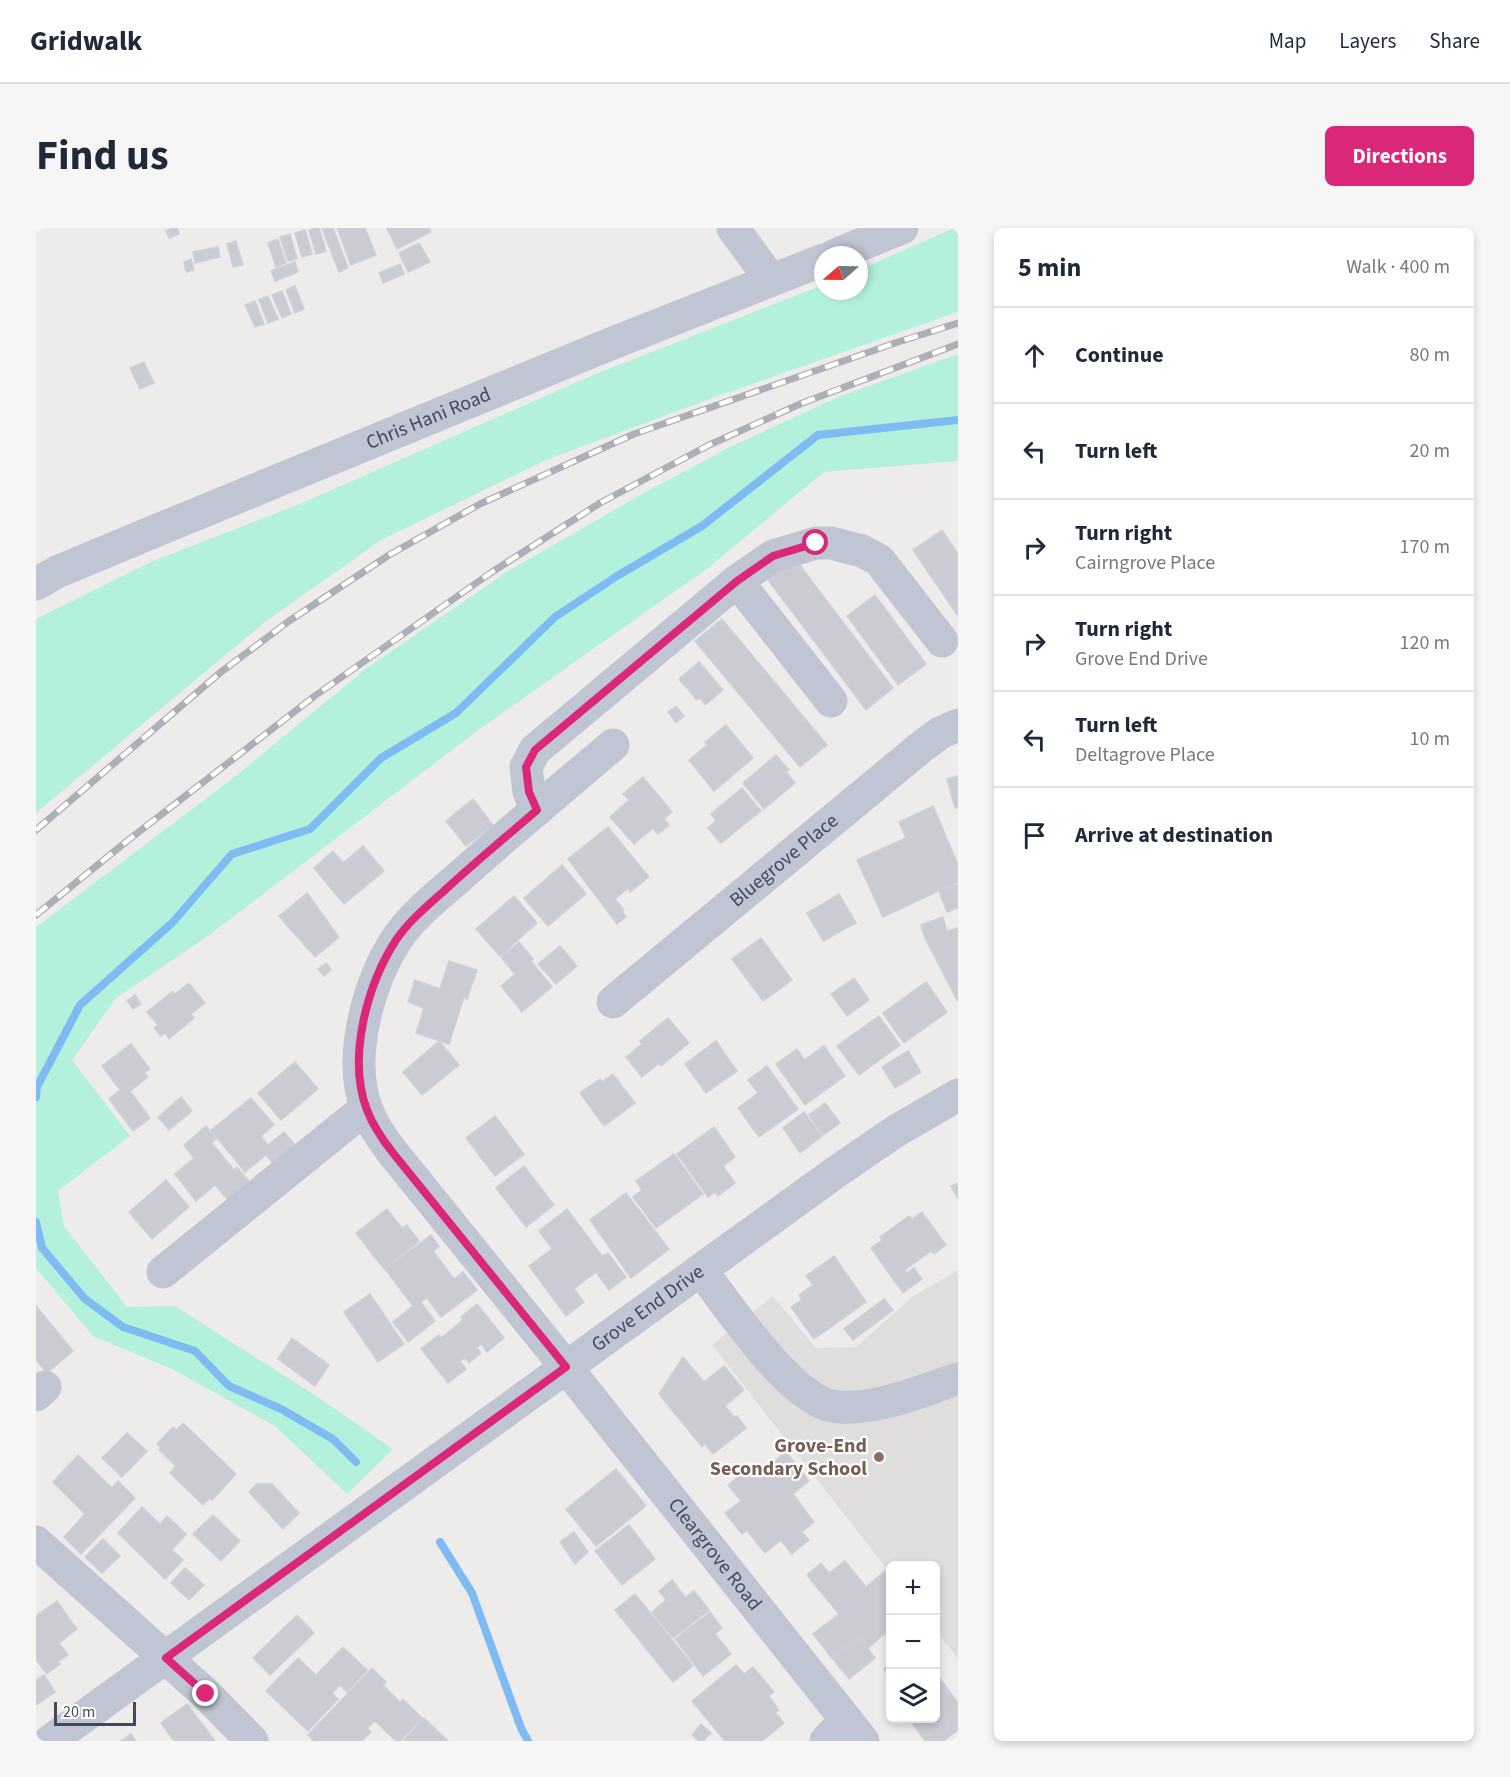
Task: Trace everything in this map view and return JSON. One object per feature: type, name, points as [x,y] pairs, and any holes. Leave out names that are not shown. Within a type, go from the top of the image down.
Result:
[{"type":"street","points":[[733,228],[771,280]]},
{"type":"street","points":[[857,246],[902,228]]},
{"type":"street","name":"Chris Hani Road","points":[[36,584],[57,572],[160,529],[603,347],[814,263]]},
{"type":"street","points":[[537,810],[529,792],[526,767],[535,750],[737,581],[773,556],[816,543],[831,543],[862,551],[879,560],[942,641]]},
{"type":"street","points":[[737,581],[831,701]]},
{"type":"street","name":"Bluegrove Place","points":[[614,1002],[920,748],[940,733],[958,725]]},
{"type":"street","name":"Cleargrove Road","points":[[613,745],[420,913],[397,939],[366,1006],[360,1035],[361,1078],[366,1108],[378,1134],[566,1367],[845,1734]]},
{"type":"street","name":"Grove End Drive","points":[[50,1741],[844,1166],[896,1131],[958,1095]]},
{"type":"street","points":[[164,1272],[366,1108]]},
{"type":"street","points":[[701,1270],[777,1369],[813,1398],[836,1407],[877,1405],[958,1379]]},
{"type":"street","points":[[36,1542],[206,1694],[252,1741]]},
{"type":"shaded area","name":"Grove-End Secondary School","points":[[958,1270],[958,1659],[940,1635],[940,1561],[886,1561],[886,1568],[712,1345],[773,1296],[816,1348],[856,1347],[912,1297]]},
{"type":"green space","points":[[958,228],[958,312],[718,396],[546,460],[381,540],[265,622],[36,813],[36,619],[153,561],[302,503],[593,375],[814,289],[814,300],[868,300],[868,266]]},
{"type":"green space","points":[[958,354],[958,461],[824,472],[708,568],[481,728],[208,936],[116,998],[72,1060],[130,1136],[58,1191],[64,1226],[127,1307],[175,1306],[313,1394],[393,1449],[347,1494],[275,1426],[172,1369],[93,1336],[36,1268],[36,927],[228,782],[367,668],[505,573],[642,494],[728,448],[838,397]]},
{"type":"building","points":[[177,228],[179,234],[169,238],[166,231]]},
{"type":"building","points":[[319,228],[326,251],[316,254],[309,230]]},
{"type":"building","points":[[322,228],[333,228],[348,268],[339,272]]},
{"type":"building","points":[[337,228],[365,228],[376,255],[351,265]]},
{"type":"building","points":[[387,228],[429,228],[431,232],[397,249]]},
{"type":"building","points":[[305,230],[312,254],[302,257],[295,233]]},
{"type":"building","points":[[290,234],[297,259],[288,261],[280,237]]},
{"type":"building","points":[[278,239],[286,263],[276,267],[268,243]]},
{"type":"building","points":[[236,241],[243,265],[233,267],[227,244]]},
{"type":"building","points":[[419,243],[430,262],[408,272],[399,253]]},
{"type":"building","points":[[218,247],[220,257],[195,263],[193,252]]},
{"type":"building","points":[[191,259],[194,270],[186,272],[184,262]]},
{"type":"building","points":[[295,262],[298,272],[275,281],[271,271]]},
{"type":"building","points":[[400,264],[404,274],[383,283],[379,273]]},
{"type":"building","points":[[295,286],[304,309],[295,313],[286,290]]},
{"type":"building","points":[[282,291],[291,314],[282,318],[272,295]]},
{"type":"building","points":[[268,296],[278,319],[268,323],[259,300]]},
{"type":"building","points":[[255,301],[264,324],[255,327],[245,305]]},
{"type":"building","points":[[144,362],[154,383],[140,389],[130,368]]},
{"type":"building","points":[[942,530],[958,554],[958,616],[913,550]]},
{"type":"building","points":[[795,559],[893,688],[866,710],[768,580]]},
{"type":"building","points":[[875,595],[926,664],[898,685],[847,616]]},
{"type":"building","points":[[722,619],[827,745],[800,767],[695,641]]},
{"type":"building","points":[[699,662],[723,690],[705,705],[700,698],[697,700],[679,679]]},
{"type":"building","points":[[676,706],[684,716],[676,723],[668,712]]},
{"type":"building","points":[[726,725],[753,758],[714,791],[689,760],[707,745],[705,742]]},
{"type":"building","points":[[776,755],[789,770],[786,772],[795,783],[764,809],[743,783]]},
{"type":"building","points":[[958,776],[958,807],[955,808],[947,779]]},
{"type":"building","points":[[643,777],[672,812],[664,819],[669,825],[658,834],[653,828],[634,844],[610,817],[629,800],[623,794]]},
{"type":"building","points":[[742,788],[761,811],[721,843],[708,828],[716,821],[711,814]]},
{"type":"building","points":[[473,799],[493,825],[466,846],[446,821]]},
{"type":"building","points":[[933,806],[958,865],[958,882],[883,917],[857,860],[906,838],[899,822]]},
{"type":"building","points":[[608,827],[649,877],[630,892],[628,888],[615,899],[624,910],[622,911],[626,917],[617,924],[568,859]]},
{"type":"building","points":[[363,846],[384,871],[344,904],[314,868],[333,851],[343,863]]},
{"type":"building","points":[[562,865],[586,894],[548,926],[524,898]]},
{"type":"building","points":[[958,884],[958,908],[947,912],[939,891]]},
{"type":"building","points":[[307,893],[339,937],[315,957],[279,916]]},
{"type":"building","points":[[839,894],[856,923],[823,941],[807,913]]},
{"type":"building","points":[[514,896],[537,923],[500,956],[476,929]]},
{"type":"building","points":[[943,917],[947,931],[958,928],[958,1002],[925,938],[921,925]]},
{"type":"building","points":[[761,938],[792,980],[763,1001],[732,959]]},
{"type":"building","points":[[519,942],[552,987],[522,1012],[501,986],[515,974],[501,957]]},
{"type":"building","points":[[560,946],[577,966],[556,984],[538,964]]},
{"type":"building","points":[[449,961],[477,970],[467,999],[464,997],[449,1044],[416,1033],[424,1008],[408,1002],[415,980],[440,989]]},
{"type":"building","points":[[326,963],[331,970],[324,976],[318,969]]},
{"type":"building","points":[[854,978],[869,1000],[847,1016],[831,994]]},
{"type":"building","points":[[926,982],[947,1012],[904,1043],[883,1013]]},
{"type":"building","points":[[189,983],[205,1003],[191,1014],[194,1018],[169,1039],[165,1033],[161,1036],[154,1028],[158,1025],[147,1012],[173,991],[175,994]]},
{"type":"building","points":[[135,995],[141,1004],[133,1009],[127,1001]]},
{"type":"building","points":[[879,1016],[900,1045],[859,1075],[837,1046]]},
{"type":"building","points":[[668,1018],[689,1043],[661,1066],[659,1063],[642,1077],[626,1057],[642,1044],[640,1041]]},
{"type":"building","points":[[439,1041],[459,1065],[422,1095],[403,1072]]},
{"type":"building","points":[[716,1041],[737,1071],[706,1093],[685,1064]]},
{"type":"building","points":[[131,1044],[150,1069],[144,1073],[148,1077],[130,1091],[150,1118],[133,1131],[109,1099],[120,1090],[102,1066]]},
{"type":"building","points":[[824,1046],[845,1076],[805,1105],[776,1064],[797,1049],[804,1060]]},
{"type":"building","points":[[908,1051],[921,1072],[895,1088],[882,1067]]},
{"type":"building","points":[[295,1062],[318,1089],[281,1120],[258,1093]]},
{"type":"building","points":[[767,1066],[798,1109],[759,1137],[738,1108],[758,1093],[748,1080]]},
{"type":"building","points":[[613,1074],[635,1103],[604,1126],[580,1093],[600,1079],[602,1082]]},
{"type":"building","points":[[181,1097],[192,1111],[169,1130],[158,1117]]},
{"type":"building","points":[[251,1098],[274,1125],[261,1136],[268,1145],[284,1132],[300,1151],[277,1169],[266,1155],[245,1172],[211,1130]]},
{"type":"building","points":[[825,1103],[840,1123],[823,1135],[809,1115]]},
{"type":"building","points":[[804,1112],[822,1136],[800,1153],[783,1128]]},
{"type":"building","points":[[495,1116],[524,1154],[495,1176],[466,1138]]},
{"type":"building","points":[[206,1126],[216,1139],[212,1143],[234,1170],[237,1167],[255,1188],[233,1206],[215,1185],[196,1201],[175,1174],[194,1158],[184,1145]]},
{"type":"building","points":[[714,1127],[735,1157],[723,1166],[735,1183],[718,1196],[715,1192],[708,1197],[677,1154]]},
{"type":"building","points":[[674,1154],[703,1194],[656,1228],[633,1197],[642,1190],[636,1181]]},
{"type":"building","points":[[524,1166],[554,1205],[526,1227],[496,1188]]},
{"type":"building","points":[[166,1180],[189,1207],[152,1239],[129,1212]]},
{"type":"building","points":[[958,1183],[958,1199],[951,1186]]},
{"type":"building","points":[[626,1193],[669,1249],[631,1278],[590,1220]]},
{"type":"building","points":[[387,1209],[402,1228],[407,1225],[419,1241],[384,1269],[356,1233]]},
{"type":"building","points":[[567,1209],[602,1256],[608,1253],[626,1277],[609,1290],[596,1272],[574,1289],[584,1302],[566,1316],[529,1266],[552,1249],[539,1231]]},
{"type":"building","points":[[922,1212],[946,1245],[934,1254],[931,1251],[905,1270],[907,1273],[914,1268],[922,1279],[903,1293],[871,1248],[882,1240],[880,1237],[909,1216],[912,1219]]},
{"type":"building","points":[[431,1235],[439,1246],[433,1251],[454,1279],[463,1272],[477,1290],[441,1317],[427,1298],[421,1302],[435,1321],[408,1342],[393,1322],[413,1306],[385,1269]]},
{"type":"building","points":[[834,1256],[866,1302],[814,1339],[791,1307],[802,1300],[799,1295],[813,1285],[806,1276]]},
{"type":"building","points":[[370,1294],[404,1344],[378,1362],[344,1312]]},
{"type":"building","points":[[884,1299],[893,1310],[853,1340],[844,1329]]},
{"type":"building","points":[[477,1304],[504,1338],[487,1352],[481,1344],[477,1348],[481,1353],[469,1363],[465,1358],[460,1361],[466,1369],[448,1383],[421,1349],[439,1335],[441,1338],[463,1320],[461,1317]]},
{"type":"building","points":[[36,1306],[73,1351],[47,1373],[36,1360]]},
{"type":"building","points":[[292,1338],[329,1365],[315,1386],[278,1359]]},
{"type":"building","points":[[683,1357],[704,1382],[724,1366],[744,1390],[725,1406],[746,1428],[713,1454],[705,1444],[702,1447],[659,1394]]},
{"type":"building","points":[[183,1423],[236,1474],[212,1500],[210,1498],[203,1505],[170,1473],[176,1466],[159,1450],[161,1448],[157,1444],[173,1427],[177,1430]]},
{"type":"building","points":[[127,1433],[147,1451],[122,1477],[102,1458]]},
{"type":"building","points":[[786,1452],[809,1481],[793,1494],[814,1522],[802,1532],[809,1540],[792,1554],[781,1540],[765,1553],[747,1530],[742,1534],[725,1513],[741,1501],[728,1485],[747,1469],[754,1478]]},
{"type":"building","points":[[78,1455],[112,1488],[118,1481],[135,1498],[81,1554],[64,1537],[85,1514],[53,1482]]},
{"type":"building","points":[[616,1469],[646,1506],[596,1546],[566,1509]]},
{"type":"building","points":[[257,1484],[272,1484],[299,1513],[283,1529],[249,1492]]},
{"type":"building","points":[[142,1507],[160,1524],[167,1516],[186,1534],[172,1550],[183,1560],[165,1579],[118,1533]]},
{"type":"building","points":[[213,1515],[240,1541],[221,1561],[193,1534]]},
{"type":"building","points":[[629,1525],[655,1559],[622,1585],[595,1551]]},
{"type":"building","points":[[574,1532],[588,1552],[575,1564],[560,1542]]},
{"type":"building","points":[[103,1539],[120,1556],[102,1573],[85,1557]]},
{"type":"building","points":[[845,1561],[866,1587],[886,1570],[886,1632],[868,1648],[859,1636],[832,1658],[813,1634],[839,1614],[807,1575],[821,1563],[829,1573]]},
{"type":"building","points":[[185,1568],[204,1585],[189,1600],[171,1583]]},
{"type":"building","points":[[672,1580],[685,1597],[694,1591],[709,1610],[673,1638],[652,1612],[666,1600],[659,1591]]},
{"type":"building","points":[[635,1594],[693,1666],[673,1682],[615,1610]]},
{"type":"building","points":[[57,1601],[77,1629],[59,1643],[68,1655],[47,1674],[36,1660],[36,1616]]},
{"type":"building","points":[[710,1612],[722,1628],[715,1634],[731,1654],[703,1676],[675,1639]]},
{"type":"building","points":[[297,1615],[314,1633],[270,1675],[253,1658]]},
{"type":"building","points":[[859,1636],[875,1658],[849,1679],[832,1658]]},
{"type":"building","points":[[343,1647],[367,1670],[347,1692],[340,1685],[332,1693],[338,1699],[308,1731],[266,1691],[298,1658],[316,1675]]},
{"type":"building","points":[[736,1665],[744,1674],[753,1667],[774,1692],[769,1696],[779,1710],[775,1713],[784,1723],[762,1741],[725,1741],[692,1701]]},
{"type":"building","points":[[372,1668],[386,1682],[383,1685],[400,1702],[403,1699],[422,1718],[400,1741],[396,1741],[375,1721],[367,1728],[371,1732],[362,1741],[314,1741],[308,1735]]},
{"type":"building","points":[[44,1675],[55,1692],[36,1705],[36,1680]]},
{"type":"building","points":[[940,1678],[958,1703],[958,1730],[943,1741],[925,1741],[912,1723],[940,1723]]},
{"type":"building","points":[[187,1704],[215,1741],[174,1741],[161,1723]]},
{"type":"building","points":[[424,1718],[448,1741],[403,1741]]},
{"type":"building","points":[[701,1724],[711,1733],[703,1741],[699,1741],[692,1735]]},
{"type":"building","points":[[131,1734],[136,1741],[121,1741]]},
{"type":"waterway","points":[[36,1097],[37,1087],[80,1005],[172,923],[232,854],[310,829],[381,758],[456,713],[555,617],[617,576],[702,526],[818,435],[958,420]]},
{"type":"waterway","points":[[36,1222],[42,1248],[85,1299],[123,1327],[195,1351],[229,1386],[281,1409],[333,1439],[356,1462]]},
{"type":"waterway","points":[[440,1542],[472,1593],[521,1728],[528,1741]]},
{"type":"railway","points":[[36,830],[221,672],[289,621],[389,555],[480,504],[634,434],[958,323]]},
{"type":"railway","points":[[36,915],[127,841],[316,695],[492,572],[600,503],[709,445],[800,404],[958,344]]},
{"type":"place","name":"Grove-End Secondary School","points":[[879,1457]]},
{"type":"route","points":[[206,1694],[166,1658],[566,1367],[378,1134],[366,1108],[361,1078],[360,1035],[366,1006],[397,939],[420,913],[537,810],[529,792],[526,767],[535,750],[737,581],[773,556],[816,543]]}]
